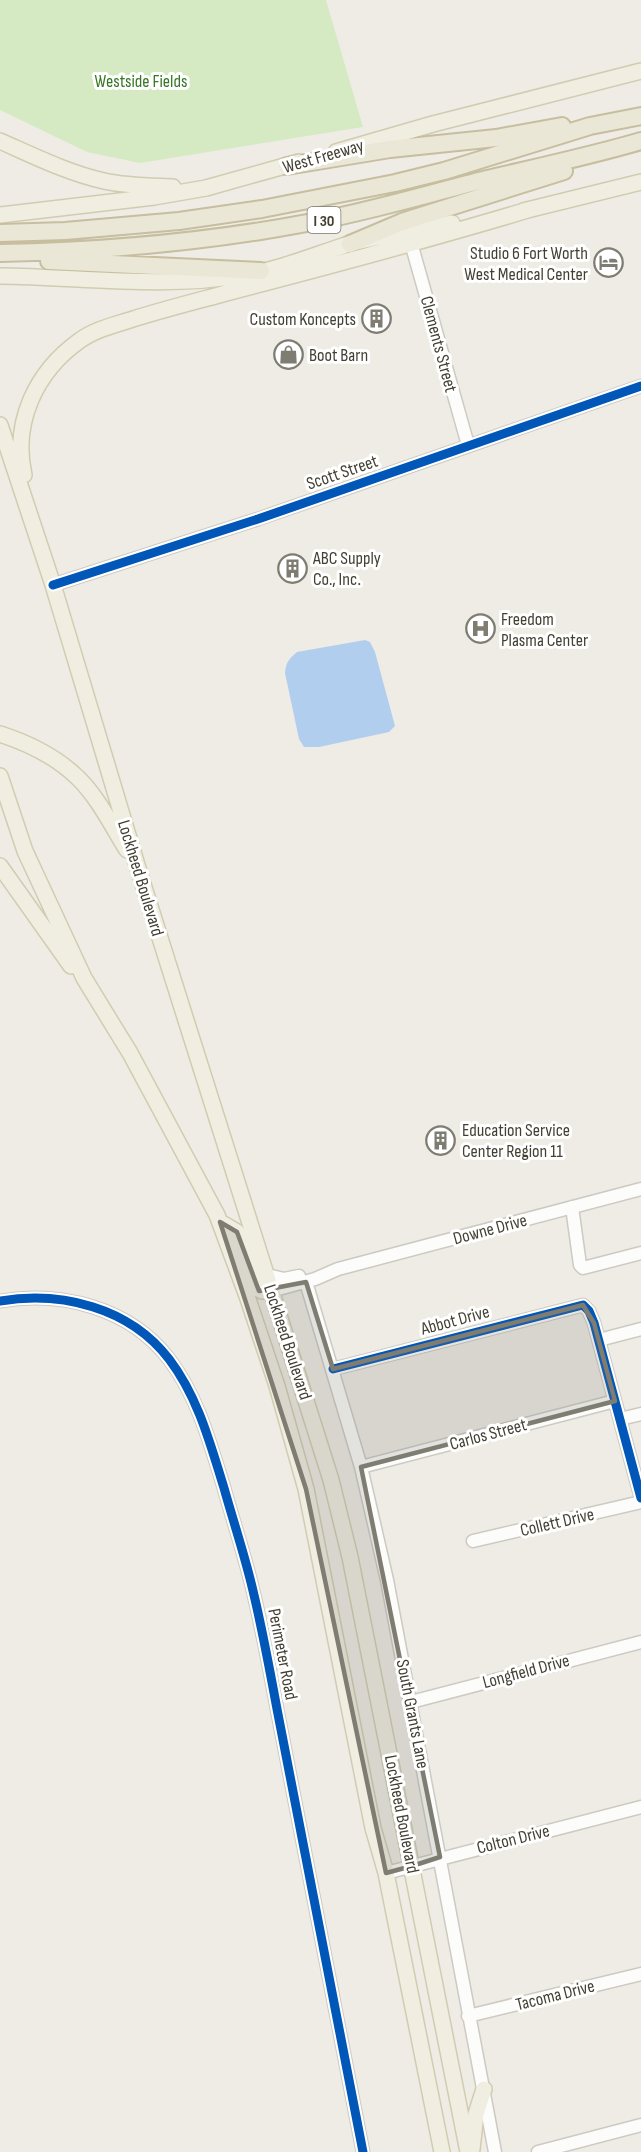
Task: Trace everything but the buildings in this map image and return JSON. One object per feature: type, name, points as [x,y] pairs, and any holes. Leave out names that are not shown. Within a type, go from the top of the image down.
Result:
[{"type":"highway","name":"West Freeway","points":[[0,233],[65,231],[169,222],[262,209],[405,181],[590,126],[641,116]]},
{"type":"highway","points":[[287,166],[390,149],[496,138],[558,126],[590,126]]},
{"type":"highway","name":"I 30","points":[[0,253],[181,241],[305,224],[399,203],[641,141]]},
{"type":"highway","points":[[350,244],[402,222],[601,159],[621,147]]},
{"type":"highway","points":[[20,253],[38,261],[261,272]]},
{"type":"main road","points":[[624,75],[641,63]]},
{"type":"main road","name":"West Freeway","points":[[0,215],[154,197],[206,188],[433,124],[641,71]]},
{"type":"main road","points":[[0,141],[70,171],[103,180],[141,186],[206,188]]},
{"type":"main road","points":[[40,548],[22,464],[21,434],[26,411],[33,395],[52,365],[81,339],[104,328],[167,309],[531,209],[641,182]]},
{"type":"main road","points":[[0,276],[172,283],[246,275],[291,265],[350,244],[531,209]]},
{"type":"main road","points":[[0,424],[40,548]]},
{"type":"main road","name":"Lockheed Boulevard","points":[[40,548],[137,865],[331,1480],[350,1557],[470,2152]]},
{"type":"main road","points":[[0,734],[35,747],[78,777],[89,790],[137,865]]},
{"type":"main road","name":"Lockheed Boulevard","points":[[0,776],[25,850],[84,978],[130,1053],[220,1222],[273,1375],[306,1489],[373,1828],[386,1873],[442,2152]]},
{"type":"main road","points":[[0,866],[73,970],[84,978]]},
{"type":"main road","points":[[220,1222],[237,1232],[257,1288],[262,1291],[272,1291]]},
{"type":"main road","points":[[470,2152],[476,2114],[484,2089]]},
{"type":"street","name":"Clements Street","points":[[411,243],[468,445]]},
{"type":"street","name":"Scott Street","points":[[53,585],[258,519],[641,386]]},
{"type":"street","name":"Downe Drive","points":[[272,1291],[306,1282],[338,1269],[641,1189]]},
{"type":"street","points":[[572,1208],[579,1265],[583,1268],[641,1253]]},
{"type":"street","name":"Downe Drive","points":[[267,1275],[284,1279],[338,1269]]},
{"type":"street","name":"South Grants Lane","points":[[306,1282],[361,1467],[411,1702],[495,2152]]},
{"type":"street","name":"Perimeter Road","points":[[0,1300],[48,1297],[82,1302],[104,1310],[150,1339],[172,1364],[197,1406],[254,1593],[363,2152]]},
{"type":"street","name":"Abbot Drive","points":[[333,1370],[583,1305],[594,1323],[599,1340]]},
{"type":"street","points":[[641,1329],[599,1340],[641,1500]]},
{"type":"street","name":"Carlos Street","points":[[361,1467],[615,1401]]},
{"type":"street","points":[[620,1419],[641,1414]]},
{"type":"street","name":"Collett Drive","points":[[473,1541],[641,1500]]},
{"type":"street","name":"Longfield Drive","points":[[411,1702],[641,1642]]},
{"type":"street","name":"Colton Drive","points":[[386,1873],[440,1857],[641,1807]]},
{"type":"street","name":"Tacoma Drive","points":[[468,2016],[641,1974]]},
{"type":"street","points":[[538,2152],[641,2125]]},
{"type":"highlighted area","points":[[220,1222],[237,1232],[259,1291],[306,1282],[333,1369],[583,1305],[594,1323],[615,1401],[361,1467],[440,1857],[386,1873],[306,1489]]},
{"type":"green space","name":"Westside Fields","points":[[0,0],[326,0],[363,127],[140,163],[87,152],[0,110]]},
{"type":"water","points":[[365,640],[370,642],[375,652],[395,726],[389,732],[319,747],[304,747],[299,739],[285,673],[288,661],[297,652]]},
{"type":"cycle path","points":[[53,585],[258,519],[641,386]]},
{"type":"cycle path","points":[[0,1301],[23,1298],[70,1301],[114,1315],[153,1341],[179,1374],[195,1405],[224,1488],[257,1609],[363,2152]]},
{"type":"cycle path","points":[[333,1369],[583,1305],[589,1311],[594,1323],[641,1498]]},
{"type":"place","name":"Studio 6 Fort Worth West Medical Center","points":[[609,263]]},
{"type":"place","name":"Custom Koncepts","points":[[377,319]]},
{"type":"place","name":"Boot Barn","points":[[288,355]]},
{"type":"place","name":"ABC Supply Co., Inc.","points":[[292,568]]},
{"type":"place","name":"Freedom Plasma Center","points":[[480,629]]},
{"type":"place","name":"Education Service Center Region 11","points":[[441,1140]]}]
